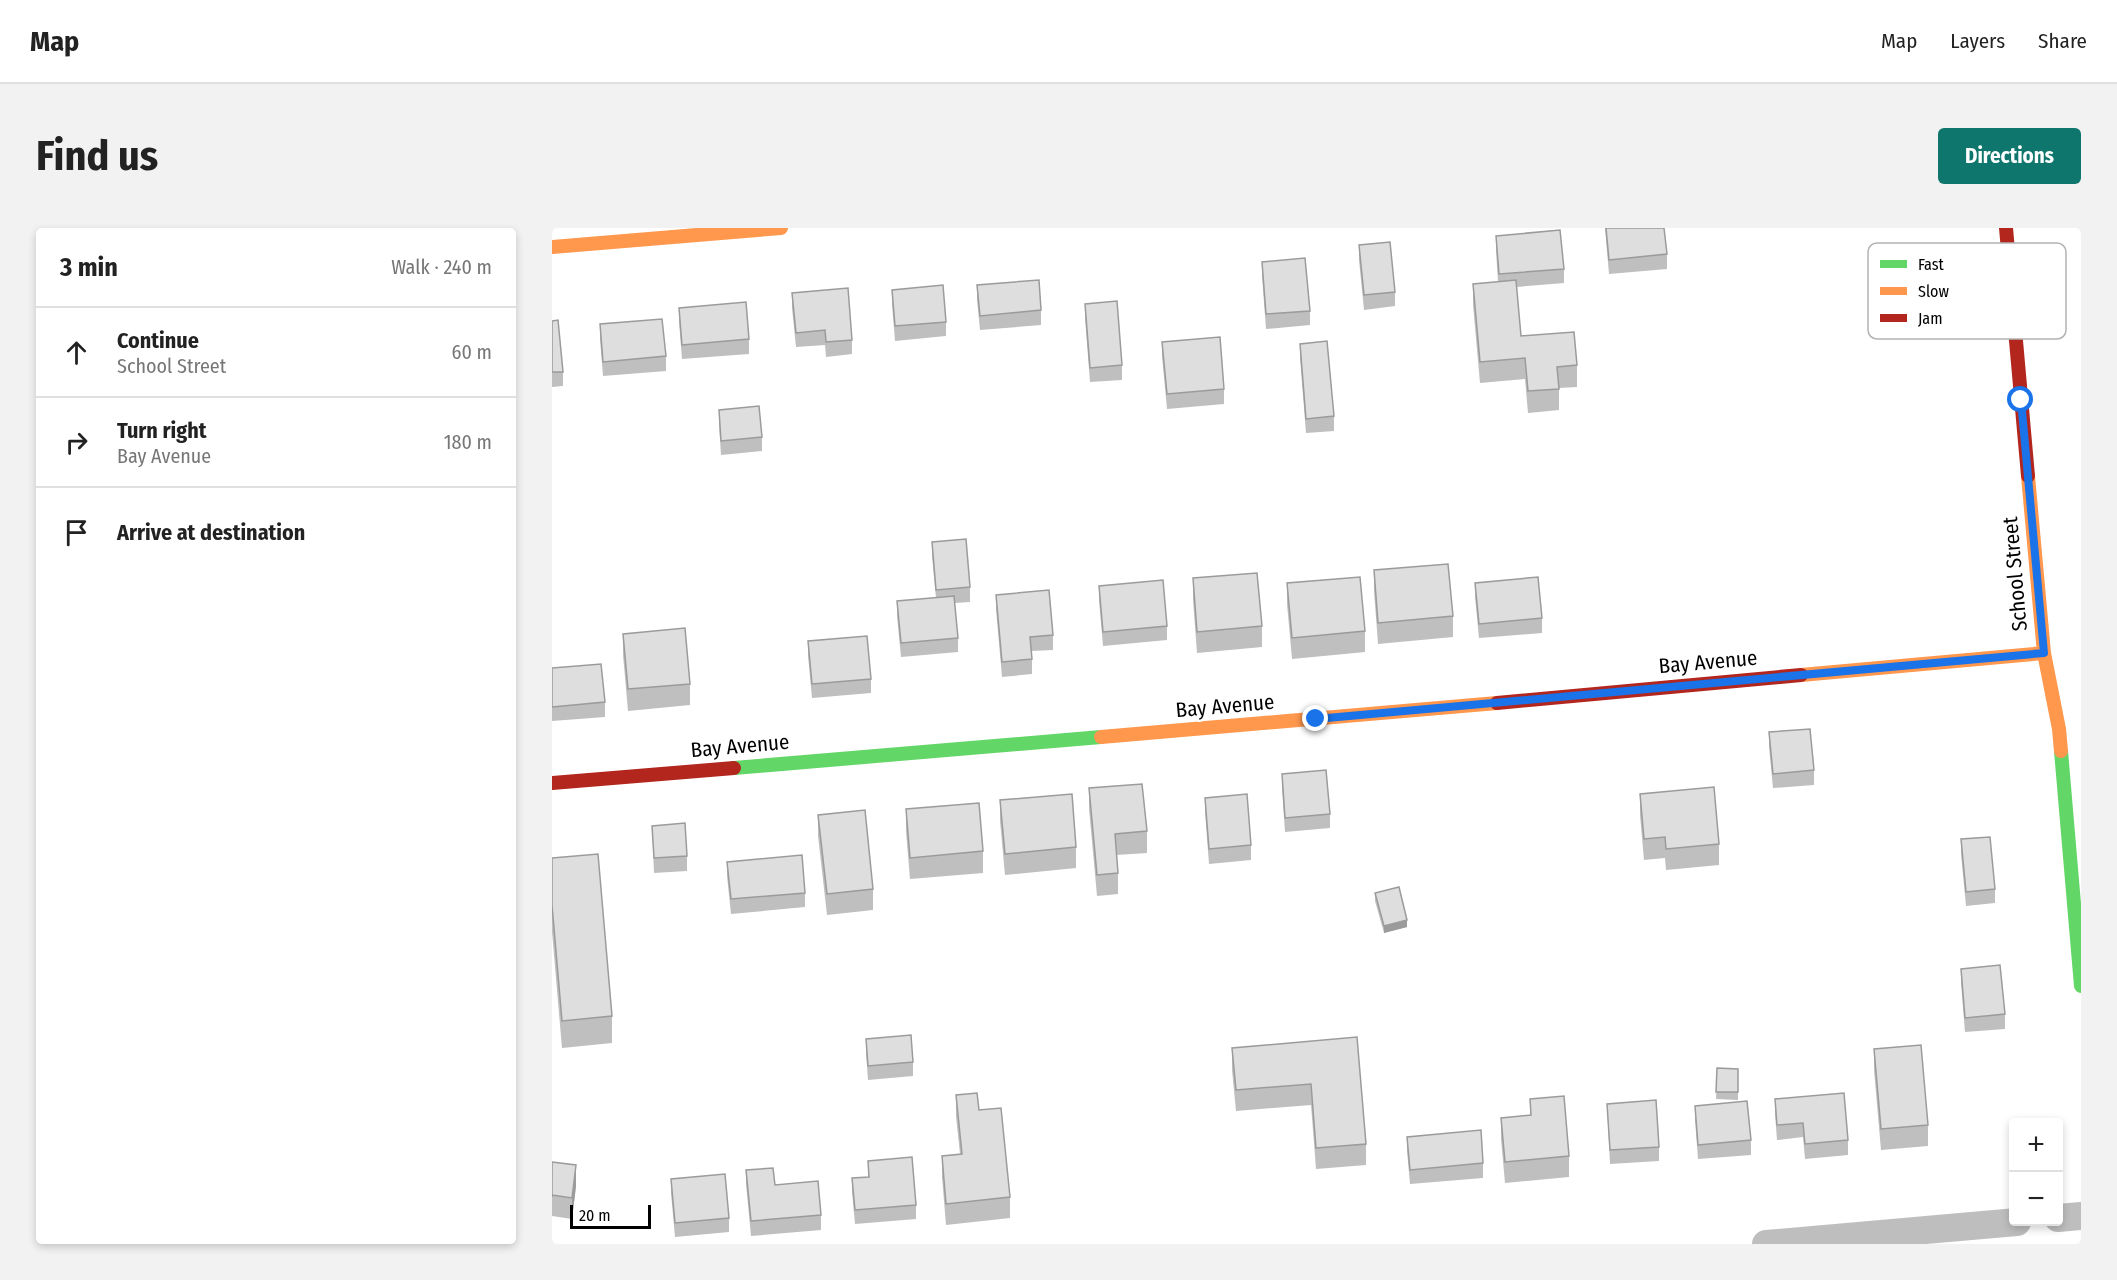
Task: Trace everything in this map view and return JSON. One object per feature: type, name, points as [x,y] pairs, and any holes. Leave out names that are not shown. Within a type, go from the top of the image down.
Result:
[{"type":"street","points":[[552,247],[782,228]]},
{"type":"street","name":"School Street","points":[[2006,228],[2007,243]]},
{"type":"street","name":"School Street","points":[[2016,339],[2044,653],[2070,728],[2081,987]]},
{"type":"street","name":"Bay Avenue","points":[[552,783],[1304,720],[2044,653]]},
{"type":"street","points":[[2063,1218],[2081,1216]]},
{"type":"street","points":[[1766,1244],[2009,1222]]},
{"type":"building","points":[[1606,228],[1664,228],[1667,254],[1609,260]]},
{"type":"building","points":[[1560,230],[1564,269],[1499,274],[1496,236]]},
{"type":"building","points":[[1390,242],[1395,292],[1364,295],[1359,245]]},
{"type":"building","points":[[1305,258],[1310,311],[1266,314],[1262,262]]},
{"type":"building","points":[[1039,280],[1041,310],[980,316],[977,285]]},
{"type":"building","points":[[1516,280],[1521,336],[1574,332],[1577,365],[1557,367],[1559,389],[1528,391],[1525,358],[1480,362],[1473,284]]},
{"type":"building","points":[[943,285],[946,322],[895,326],[892,290]]},
{"type":"building","points":[[848,288],[852,340],[826,342],[825,330],[796,333],[792,293]]},
{"type":"building","points":[[1117,301],[1122,365],[1090,368],[1085,304]]},
{"type":"building","points":[[746,302],[749,339],[682,345],[679,308]]},
{"type":"building","points":[[662,319],[666,356],[603,362],[600,324]]},
{"type":"building","points":[[558,320],[563,372],[552,372],[552,321]]},
{"type":"building","points":[[1220,337],[1224,389],[1167,394],[1162,342]]},
{"type":"building","points":[[1327,341],[1334,416],[1306,419],[1300,344]]},
{"type":"building","points":[[759,406],[762,437],[721,441],[719,410]]},
{"type":"building","points":[[966,539],[970,587],[936,590],[932,542]]},
{"type":"building","points":[[1448,564],[1453,616],[1378,623],[1374,570]]},
{"type":"building","points":[[1257,573],[1262,626],[1197,632],[1193,578]]},
{"type":"building","points":[[1360,577],[1365,631],[1292,638],[1287,583]]},
{"type":"building","points":[[1538,577],[1542,618],[1479,624],[1475,583]]},
{"type":"building","points":[[1163,580],[1167,626],[1103,632],[1099,586]]},
{"type":"building","points":[[1049,590],[1053,635],[1030,637],[1032,659],[1002,662],[996,595]]},
{"type":"building","points":[[954,596],[958,638],[901,643],[897,601]]},
{"type":"building","points":[[685,628],[690,684],[628,689],[623,634]]},
{"type":"building","points":[[867,636],[871,679],[812,684],[808,641]]},
{"type":"building","points":[[601,664],[605,702],[552,707],[552,668]]},
{"type":"building","points":[[1810,729],[1814,770],[1773,774],[1769,732]]},
{"type":"building","points":[[1326,770],[1330,814],[1285,818],[1282,774]]},
{"type":"building","points":[[1142,784],[1147,831],[1115,834],[1118,873],[1097,875],[1089,788]]},
{"type":"building","points":[[1714,787],[1719,844],[1666,849],[1665,837],[1644,839],[1640,794]]},
{"type":"building","points":[[1072,794],[1076,847],[1005,854],[1000,800]]},
{"type":"building","points":[[1247,794],[1251,845],[1209,849],[1205,798]]},
{"type":"building","points":[[979,803],[983,851],[910,858],[906,809]]},
{"type":"building","points":[[865,810],[873,889],[827,894],[818,815]]},
{"type":"building","points":[[685,823],[687,856],[654,858],[652,826]]},
{"type":"building","points":[[1990,837],[1995,889],[1966,892],[1961,839]]},
{"type":"building","points":[[598,854],[612,1016],[562,1021],[552,905],[552,858]]},
{"type":"building","points":[[802,855],[805,893],[731,899],[727,862]]},
{"type":"building","points":[[1399,887],[1407,920],[1384,926],[1375,893]]},
{"type":"building","points":[[2000,965],[2005,1014],[1965,1018],[1961,969]]},
{"type":"building","points":[[911,1035],[913,1062],[868,1066],[866,1039]]},
{"type":"building","points":[[1357,1037],[1366,1144],[1316,1148],[1311,1084],[1236,1090],[1232,1048]]},
{"type":"building","points":[[1921,1045],[1928,1125],[1881,1129],[1874,1049]]},
{"type":"building","points":[[1717,1068],[1738,1069],[1738,1092],[1716,1092]]},
{"type":"building","points":[[977,1093],[979,1110],[1001,1108],[1010,1197],[946,1204],[942,1156],[962,1154],[956,1095]]},
{"type":"building","points":[[1844,1093],[1848,1140],[1805,1144],[1803,1123],[1777,1125],[1775,1099]]},
{"type":"building","points":[[1564,1096],[1569,1156],[1505,1162],[1501,1118],[1531,1115],[1530,1099]]},
{"type":"building","points":[[1656,1100],[1659,1147],[1610,1150],[1607,1104]]},
{"type":"building","points":[[1747,1101],[1751,1140],[1698,1145],[1695,1106]]},
{"type":"building","points":[[1481,1130],[1483,1163],[1410,1170],[1407,1137]]},
{"type":"building","points":[[912,1157],[916,1205],[855,1210],[852,1178],[869,1177],[868,1161]]},
{"type":"building","points":[[552,1162],[576,1165],[572,1198],[552,1195]]},
{"type":"building","points":[[773,1168],[775,1185],[818,1181],[821,1215],[751,1221],[746,1170]]},
{"type":"building","points":[[725,1174],[729,1218],[675,1223],[671,1179]]},
{"type":"traffic: fast","points":[[734,768],[1101,737]]},
{"type":"traffic: fast","points":[[2061,751],[2081,986]]},
{"type":"traffic: slow","points":[[552,247],[781,228]]},
{"type":"traffic: slow","points":[[2028,476],[2044,653],[2061,751]]},
{"type":"traffic: slow","points":[[1801,675],[2044,653]]},
{"type":"traffic: slow","points":[[1101,737],[1497,703]]},
{"type":"traffic: jam","points":[[2006,228],[2007,243]]},
{"type":"traffic: jam","points":[[2016,339],[2028,476]]},
{"type":"traffic: jam","points":[[1497,703],[1801,675]]},
{"type":"traffic: jam","points":[[552,783],[734,768]]},
{"type":"route","points":[[1316,719],[2044,653],[2021,400]]}]
